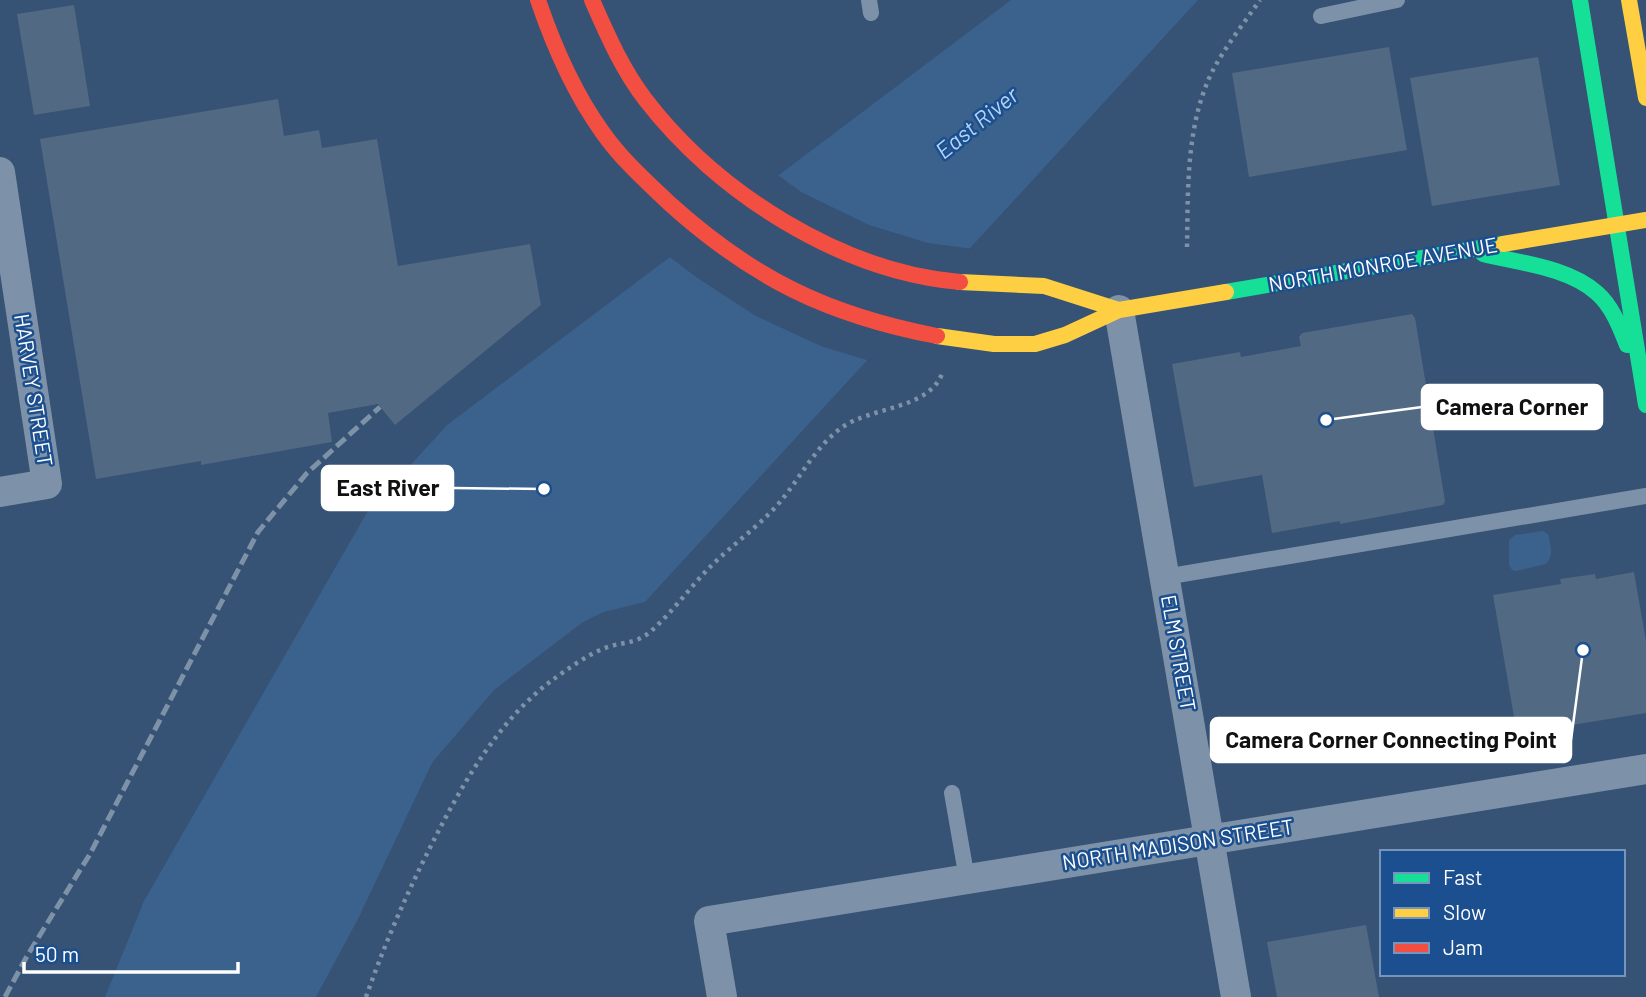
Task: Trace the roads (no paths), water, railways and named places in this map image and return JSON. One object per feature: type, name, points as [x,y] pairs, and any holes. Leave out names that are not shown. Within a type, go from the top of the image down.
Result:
[{"type":"main road","points":[[538,0],[549,33],[576,90],[603,133],[627,163],[720,246],[766,277],[822,303],[881,325],[992,344],[1045,342],[1119,310]]},
{"type":"main road","points":[[592,0],[601,26],[622,67],[658,117],[716,174],[795,229],[875,264],[953,281],[1047,286],[1119,310]]},
{"type":"main road","points":[[1580,0],[1646,405]]},
{"type":"main road","points":[[1629,0],[1644,69],[1646,98]]},
{"type":"main road","points":[[522,5],[549,33]]},
{"type":"main road","name":"NORTH MONROE AVENUE","points":[[1119,310],[1646,220]]},
{"type":"main road","points":[[1467,251],[1562,275],[1596,293],[1612,313],[1643,385]]},
{"type":"street","name":"HARVEY STREET","points":[[0,172],[47,484],[0,492]]},
{"type":"street","name":"ELM STREET","points":[[1119,310],[1236,997]]},
{"type":"street","name":"NORTH MADISON STREET","points":[[722,997],[709,921],[1646,769]]},
{"type":"lane","points":[[1321,16],[1349,5],[1397,0]]},
{"type":"lane","points":[[1165,577],[1646,496]]},
{"type":"lane","points":[[952,793],[967,879]]},
{"type":"water","points":[[1011,0],[1198,0],[645,602],[604,612],[583,622],[494,690],[432,763],[358,919],[316,997],[105,997],[144,901],[366,514],[447,425]]},
{"type":"water","points":[[1543,531],[1548,534],[1551,546],[1546,564],[1512,570],[1509,565],[1509,540],[1515,535]]},
{"type":"railway","points":[[5,997],[90,854],[258,532],[307,473],[380,407]]},
{"type":"place","name":"Camera Corner","points":[[1326,420]]},
{"type":"place","name":"East River","points":[[544,489]]},
{"type":"place","name":"Camera Corner Connecting Point","points":[[1583,650]]}]
